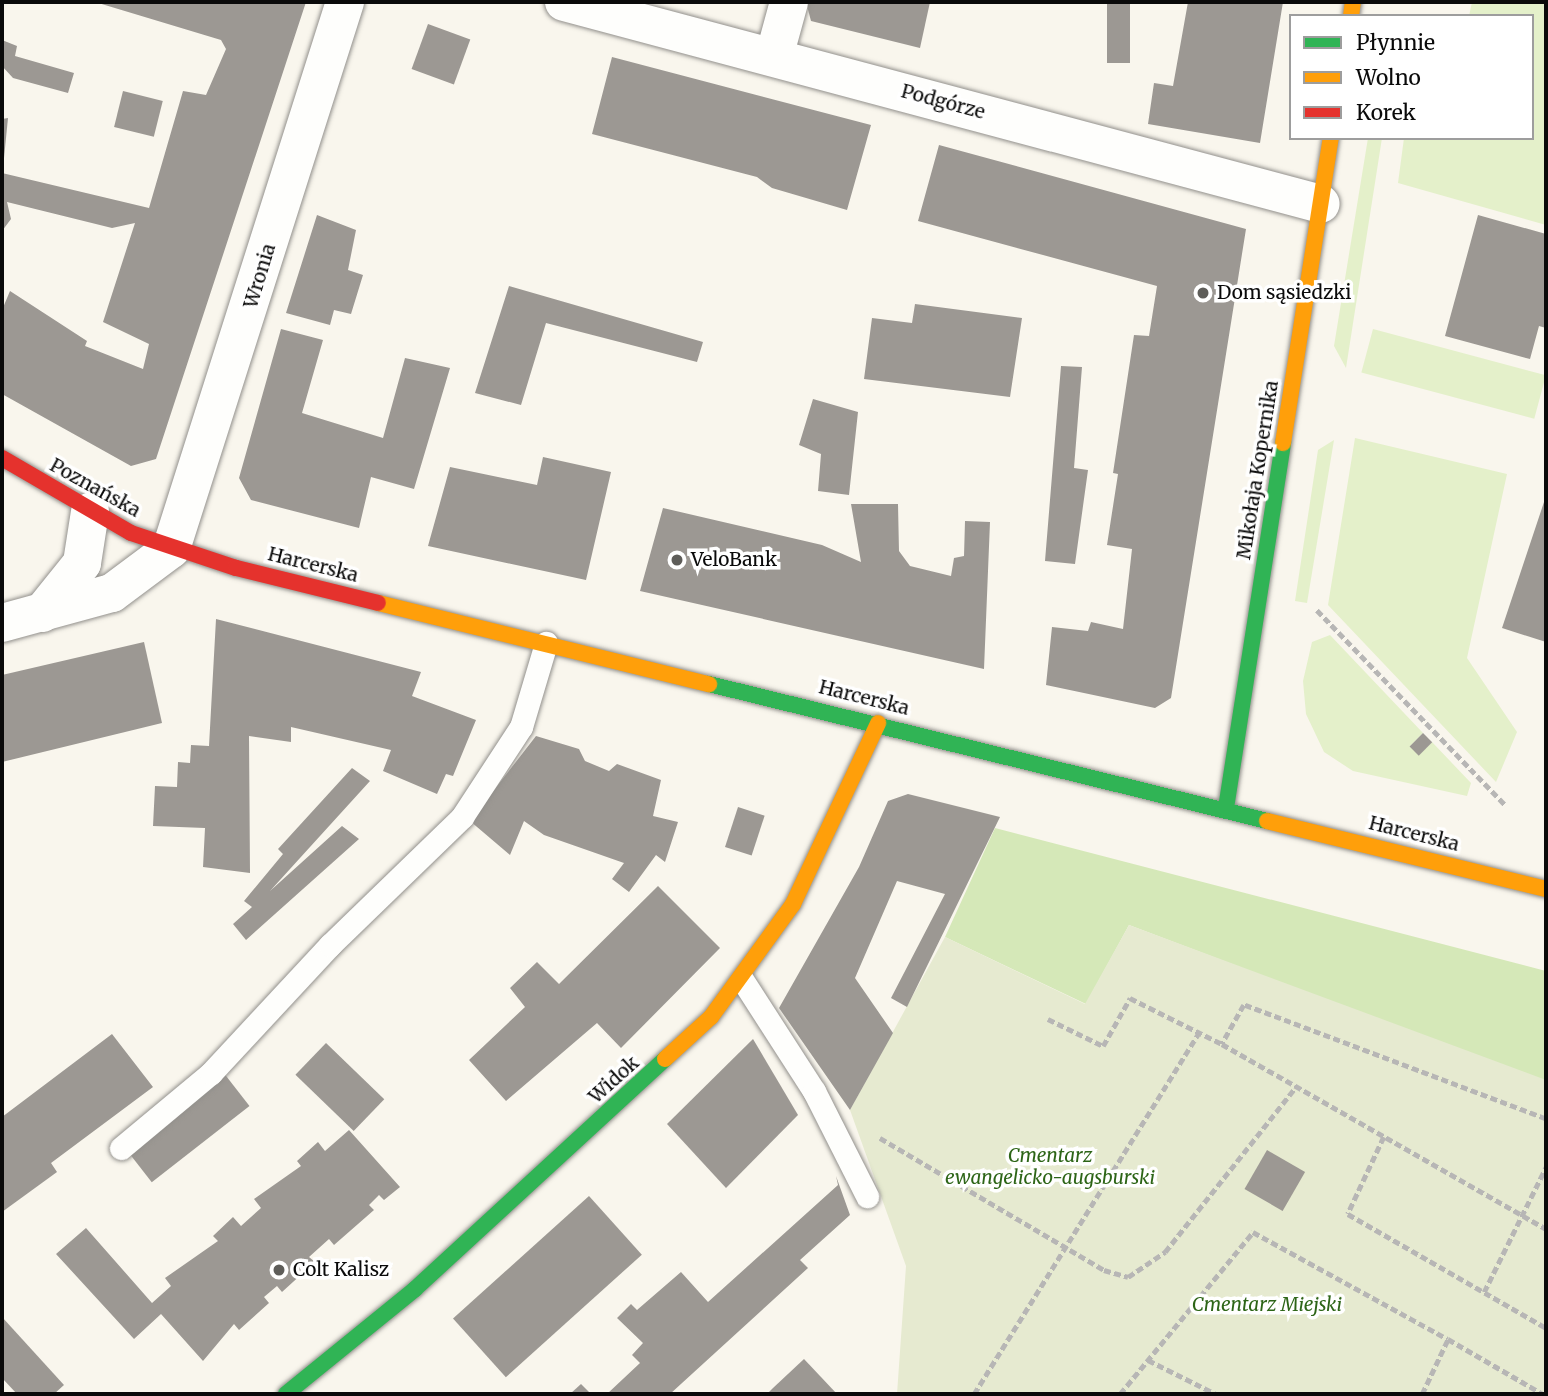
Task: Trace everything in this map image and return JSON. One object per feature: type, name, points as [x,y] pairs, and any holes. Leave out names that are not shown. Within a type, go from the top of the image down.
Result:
[{"type":"street","name":"Wronia","points":[[171,549],[345,2]]},
{"type":"street","name":"Podgórze","points":[[564,2],[1321,204]]},
{"type":"street","points":[[774,57],[789,2]]},
{"type":"street","name":"Mikołaja Kopernika","points":[[1226,808],[1331,140]]},
{"type":"street","name":"Poznańska","points":[[2,457],[90,512],[171,549]]},
{"type":"street","points":[[42,613],[82,563],[90,512]]},
{"type":"street","points":[[2,623],[123,588],[171,549]]},
{"type":"street","name":"Harcerska","points":[[171,549],[1546,888]]},
{"type":"street","name":"Widok","points":[[286,1394],[415,1289],[673,1056],[743,981],[793,904],[878,723]]},
{"type":"lane","points":[[121,1148],[211,1073],[330,944],[462,817],[521,727],[546,643]]},
{"type":"lane","points":[[743,981],[814,1091],[867,1196]]},
{"type":"path","points":[[1317,610],[1506,806]]},
{"type":"path","points":[[1048,1019],[1103,1046],[1130,998],[1222,1044],[1546,1229]]},
{"type":"path","points":[[1222,1044],[1244,1005],[1546,1119]]},
{"type":"path","points":[[974,1394],[1199,1032]]},
{"type":"path","points":[[869,1137],[898,1144],[1104,1270],[1129,1277],[1165,1252],[1296,1087]]},
{"type":"path","points":[[1384,1138],[1348,1214],[1546,1328]]},
{"type":"path","points":[[1484,1292],[1546,1167]]},
{"type":"path","points":[[1120,1394],[1252,1232],[1543,1394]]},
{"type":"path","points":[[1422,1394],[1448,1339]]},
{"type":"path","points":[[1148,1360],[1216,1394]]},
{"type":"green space","points":[[1472,2],[1546,2],[1546,225],[1398,183],[1404,140],[1534,140],[1534,14],[1469,14]]},
{"type":"green space","points":[[1368,140],[1382,140],[1346,368],[1334,346]]},
{"type":"green space","points":[[1373,329],[1546,375],[1534,419],[1361,372]]},
{"type":"green space","points":[[1355,438],[1507,474],[1467,658],[1517,732],[1496,782],[1328,605]]},
{"type":"green space","points":[[1334,440],[1307,603],[1295,601],[1318,450]]},
{"type":"green space","points":[[1330,635],[1423,733],[1410,746],[1419,755],[1432,742],[1471,783],[1467,796],[1353,771],[1324,752],[1306,714],[1303,681],[1312,642]]},
{"type":"green space","points":[[995,828],[1546,971],[1546,1083],[1129,925],[1086,1004],[945,937]]},
{"type":"green space","name":"Cmentarz ewangelicko-augsburski","points":[[1129,925],[1546,1080],[1546,1394],[897,1394],[906,1266],[850,1110],[945,937],[1085,1004]]},
{"type":"building","points":[[95,2],[306,2],[156,459],[131,466],[2,394],[2,310],[10,291],[87,341],[85,346],[143,369],[149,344],[103,322],[135,223],[112,228],[7,202],[11,219],[2,231],[2,173],[149,208],[183,91],[206,95],[226,49],[221,40]]},
{"type":"building","points":[[806,2],[930,2],[920,48],[811,21]]},
{"type":"building","points":[[1107,2],[1130,2],[1130,63],[1107,63]]},
{"type":"building","points":[[1188,2],[1283,2],[1260,143],[1148,124],[1154,83],[1173,86]]},
{"type":"building","points":[[428,24],[470,39],[454,84],[412,69]]},
{"type":"building","points":[[2,40],[17,46],[15,56],[74,73],[68,93],[13,78],[2,66]]},
{"type":"building","points":[[612,57],[871,125],[847,210],[772,188],[757,177],[592,134]]},
{"type":"building","points":[[123,91],[163,101],[154,137],[114,127]]},
{"type":"building","points":[[8,118],[4,158],[2,119]]},
{"type":"building","points":[[939,145],[1246,229],[1171,698],[1155,708],[1046,685],[1052,627],[1088,631],[1091,622],[1123,629],[1132,549],[1107,545],[1118,474],[1113,473],[1134,335],[1149,336],[1157,286],[918,221]]},
{"type":"building","points":[[317,215],[356,230],[348,270],[363,275],[351,314],[334,310],[330,325],[286,313]]},
{"type":"building","points":[[1478,215],[1546,234],[1546,328],[1539,326],[1530,359],[1445,336]]},
{"type":"building","points":[[509,286],[703,342],[697,362],[546,323],[521,405],[475,393]]},
{"type":"building","points":[[915,304],[1022,318],[1010,397],[864,379],[872,318],[912,323]]},
{"type":"building","points":[[281,329],[323,340],[302,413],[383,438],[405,358],[450,368],[414,489],[371,477],[359,528],[251,500],[239,478]]},
{"type":"building","points":[[1061,366],[1082,367],[1074,468],[1088,470],[1075,564],[1045,561]]},
{"type":"building","points":[[813,399],[858,412],[849,495],[818,491],[821,454],[799,445]]},
{"type":"building","points":[[543,457],[611,472],[586,580],[428,546],[450,467],[537,485]]},
{"type":"building","points":[[1546,496],[1546,642],[1502,628]]},
{"type":"building","points":[[851,504],[898,504],[899,551],[910,566],[951,576],[954,558],[964,556],[965,521],[990,522],[984,669],[640,591],[663,508],[822,545],[861,562]]},
{"type":"building","points":[[216,619],[421,672],[412,696],[476,720],[453,776],[446,774],[437,794],[383,771],[391,750],[291,727],[291,742],[249,736],[250,873],[203,867],[205,828],[153,826],[155,786],[177,787],[178,762],[190,763],[191,745],[209,746]]},
{"type":"building","points":[[144,642],[162,723],[2,762],[2,675]]},
{"type":"building","points":[[1423,733],[1432,742],[1419,756],[1410,746]]},
{"type":"building","points":[[536,736],[579,749],[585,761],[609,771],[617,764],[661,780],[653,816],[678,822],[665,862],[656,855],[629,892],[612,879],[624,863],[544,835],[524,821],[510,855],[470,821]]},
{"type":"building","points":[[352,768],[370,781],[270,891],[342,826],[359,839],[246,940],[233,924],[252,907],[244,901],[283,854],[278,849]]},
{"type":"building","points":[[908,794],[1000,817],[907,1007],[891,998],[945,894],[897,881],[855,978],[893,1033],[850,1110],[779,1008],[859,867],[888,801]]},
{"type":"building","points":[[738,807],[765,816],[752,856],[725,847]]},
{"type":"building","points":[[658,886],[720,948],[621,1048],[597,1023],[506,1101],[469,1060],[525,1007],[510,988],[537,962],[559,984]]},
{"type":"building","points":[[112,1034],[153,1087],[51,1163],[57,1172],[2,1212],[2,1117]]},
{"type":"building","points":[[753,1039],[798,1115],[726,1188],[667,1124]]},
{"type":"building","points":[[326,1043],[384,1099],[354,1131],[295,1075]]},
{"type":"building","points":[[223,1072],[249,1106],[152,1182],[125,1148]]},
{"type":"building","points":[[349,1130],[400,1187],[384,1200],[379,1195],[369,1205],[374,1210],[334,1245],[329,1239],[309,1257],[315,1262],[282,1292],[277,1286],[264,1297],[269,1303],[239,1330],[234,1324],[203,1361],[161,1314],[134,1339],[56,1254],[86,1228],[152,1303],[171,1286],[165,1278],[218,1241],[213,1236],[233,1217],[241,1226],[261,1208],[254,1199],[301,1166],[297,1161],[318,1142],[325,1151]]},
{"type":"building","points":[[1267,1150],[1305,1172],[1283,1211],[1244,1189]]},
{"type":"building","points":[[836,1176],[850,1215],[800,1260],[808,1268],[670,1394],[607,1394],[640,1363],[632,1355],[643,1343],[617,1318],[631,1304],[637,1310],[681,1272],[708,1302],[838,1185]]},
{"type":"building","points":[[589,1196],[642,1255],[506,1377],[453,1318]]},
{"type":"building","points":[[2,1317],[64,1385],[54,1394],[17,1394],[2,1378]]},
{"type":"building","points":[[804,1359],[837,1394],[767,1394],[773,1388]]},
{"type":"building","points":[[581,1384],[591,1394],[570,1394]]},
{"type":"traffic: fast","points":[[1226,808],[1283,443]]},
{"type":"traffic: fast","points":[[709,684],[1267,821]]},
{"type":"traffic: fast","points":[[286,1394],[415,1289],[665,1059]]},
{"type":"traffic: slow","points":[[1351,14],[1353,2]]},
{"type":"traffic: slow","points":[[1283,443],[1331,140]]},
{"type":"traffic: slow","points":[[378,603],[709,684]]},
{"type":"traffic: slow","points":[[665,1059],[711,1017],[793,904],[878,723]]},
{"type":"traffic: slow","points":[[1267,821],[1546,889]]},
{"type":"traffic: jam","points":[[2,458],[131,533],[236,568],[378,603]]},
{"type":"place","name":"Dom sąsiedzki","points":[[1203,293]]},
{"type":"place","name":"VeloBank","points":[[677,560]]},
{"type":"place","name":"Colt Kalisz","points":[[279,1270]]},
{"type":"park label","name":"Cmentarz Miejski","points":[[1267,1305]]}]
